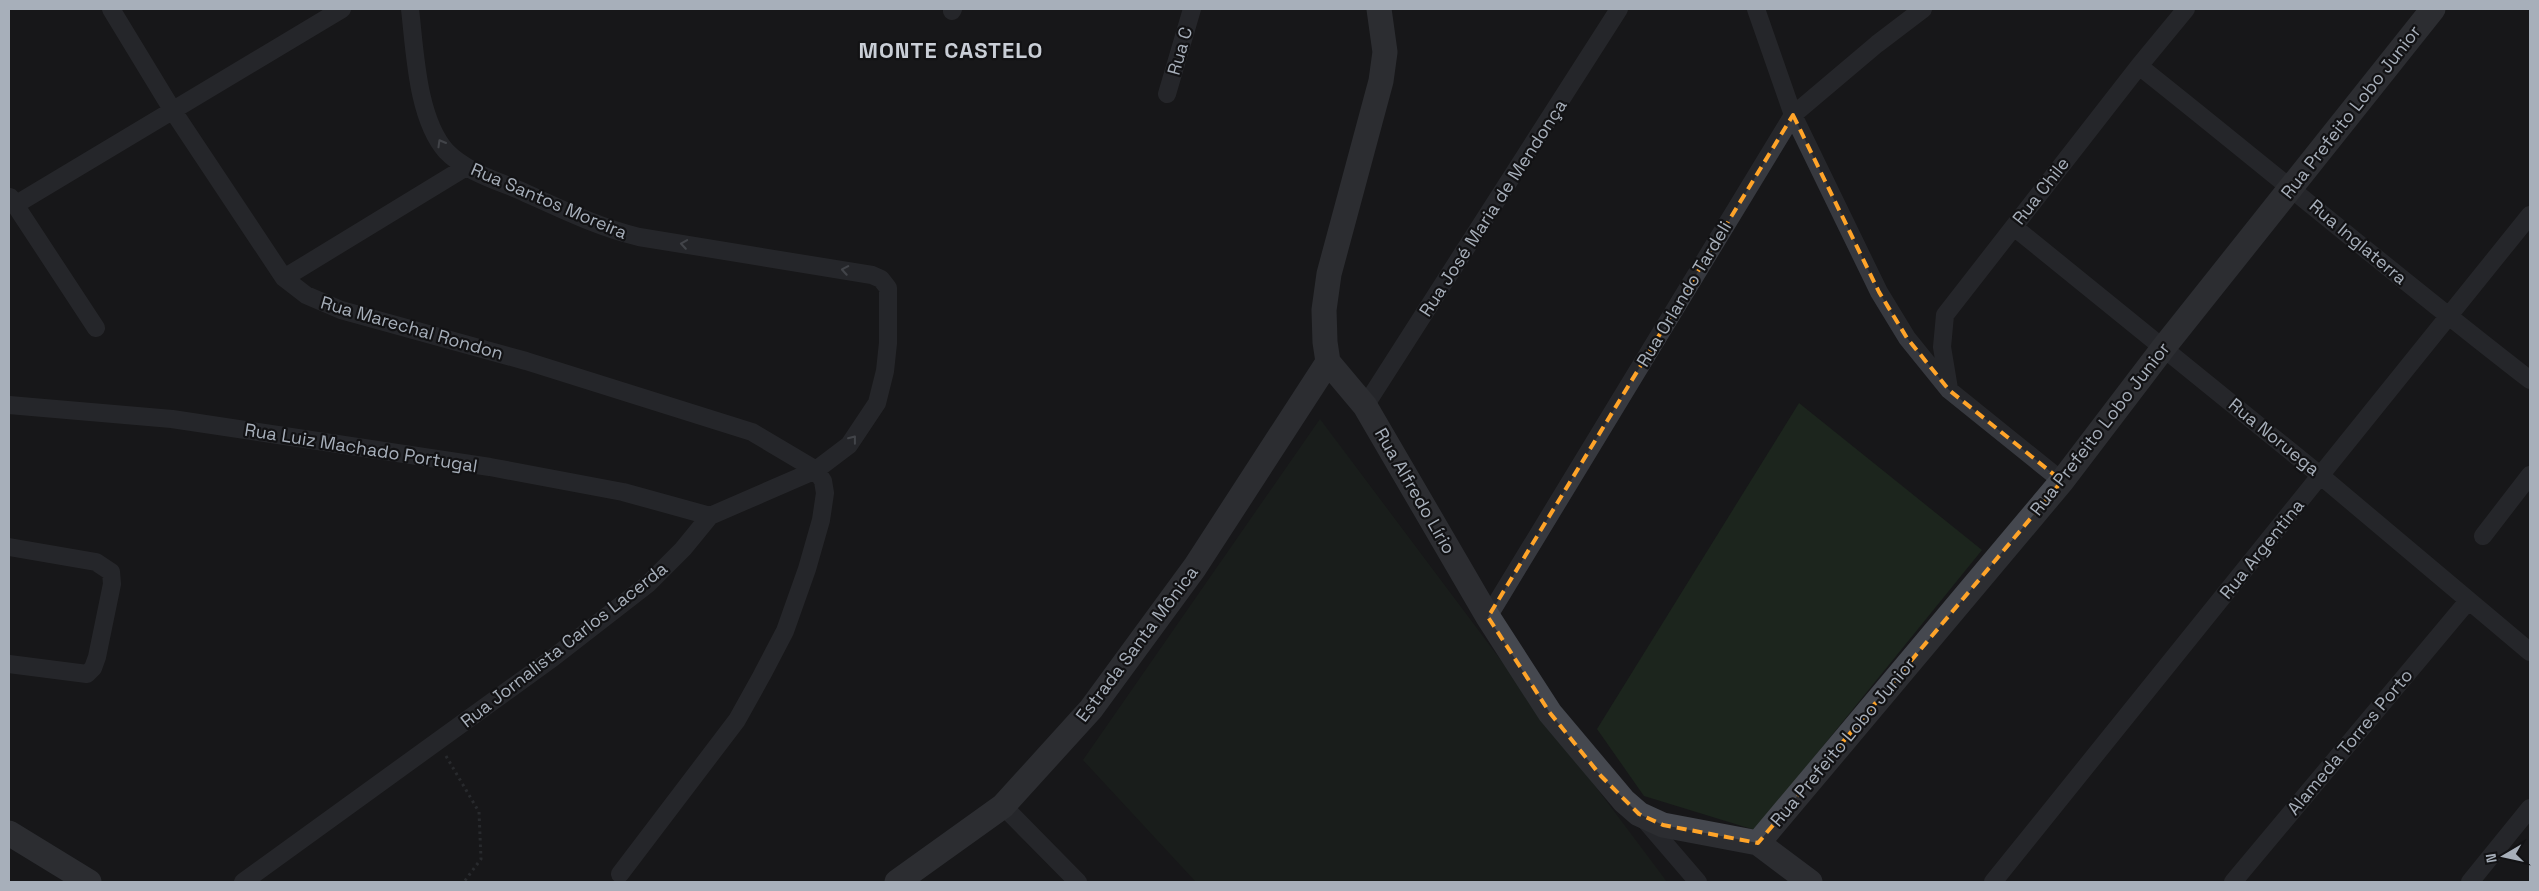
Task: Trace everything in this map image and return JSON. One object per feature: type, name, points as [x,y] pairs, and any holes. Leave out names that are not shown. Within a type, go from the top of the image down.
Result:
[{"type":"main road","name":"Rua Prefeito Lobo Junior","points":[[1758,843],[2062,481],[2164,347],[2433,9]]},
{"type":"main road","points":[[1328,362],[1324,342],[1324,318],[1328,283],[1382,81],[1385,52],[1381,10]]},
{"type":"main road","name":"Rua Alfredo Lírio","points":[[1328,362],[1365,406],[1488,617],[1550,713],[1601,776],[1639,814],[1663,825],[1758,843]]},
{"type":"main road","name":"Estrada Santa Mônica","points":[[897,882],[1003,806],[1092,710],[1195,567],[1328,362]]},
{"type":"main road","points":[[9,833],[89,882]]},
{"type":"main road","points":[[1758,843],[1810,882]]},
{"type":"street","name":"Rua Marechal Rondon","points":[[111,9],[173,111],[284,278],[306,295],[340,310],[526,361],[752,432],[816,470]]},
{"type":"street","name":"Rua Santos Moreira","points":[[410,9],[418,75],[432,126],[446,150],[466,167],[608,229],[640,237],[872,274],[881,279],[888,288]]},
{"type":"street","name":"Rua C","points":[[1167,94],[1192,9]]},
{"type":"street","name":"Rua José Maria de Mendonça","points":[[1365,406],[1619,9]]},
{"type":"street","points":[[1756,9],[1793,115],[1879,292],[1907,338],[1949,390],[2062,481]]},
{"type":"street","name":"Rua Orlando Tardeli","points":[[1488,617],[1793,115],[1876,44],[1923,9]]},
{"type":"street","name":"Rua Chile","points":[[1949,390],[1942,346],[1945,316],[2139,66],[2186,9]]},
{"type":"street","points":[[96,328],[12,200],[173,111],[337,10]]},
{"type":"street","name":"Rua Inglaterra","points":[[2139,66],[2292,187],[2448,317],[2530,380]]},
{"type":"street","points":[[284,278],[466,167]]},
{"type":"street","name":"Rua Argentina","points":[[1993,882],[2530,215]]},
{"type":"street","name":"Rua Noruega","points":[[2014,226],[2164,347],[2530,652]]},
{"type":"street","name":"Rua Jornalista Carlos Lacerda","points":[[243,882],[438,742],[648,584],[683,549],[710,516],[816,470],[849,445],[877,403],[885,371],[888,343],[888,288]]},
{"type":"street","name":"Rua Luiz Machado Portugal","points":[[9,406],[172,418],[490,467],[622,492],[710,516]]},
{"type":"street","points":[[620,874],[737,720],[785,631],[807,569],[821,520],[824,486],[816,470]]},
{"type":"street","points":[[2483,536],[2530,475]]},
{"type":"street","points":[[9,547],[96,562],[112,572],[112,584],[94,668],[87,674],[9,664]]},
{"type":"street","name":"Alameda Torres Porto","points":[[2233,882],[2468,601]]},
{"type":"street","points":[[1003,806],[1078,882]]},
{"type":"street","points":[[2470,882],[2530,808]]},
{"type":"street","points":[[1639,814],[1698,882]]},
{"type":"path","points":[[438,742],[479,812],[481,859],[464,882]]},
{"type":"highlighted area","points":[[1793,115],[1879,292],[1907,338],[1949,390],[2062,481],[1758,843],[1663,825],[1639,814],[1601,776],[1550,713],[1488,617]]},
{"type":"shaded area","points":[[1799,403],[1982,550],[1755,830],[1644,796],[1597,729]]},
{"type":"shaded area","points":[[1320,419],[1667,882],[1196,882],[1083,760]]},
{"type":"district","name":"MONTE CASTELO","points":[[951,50]]}]
